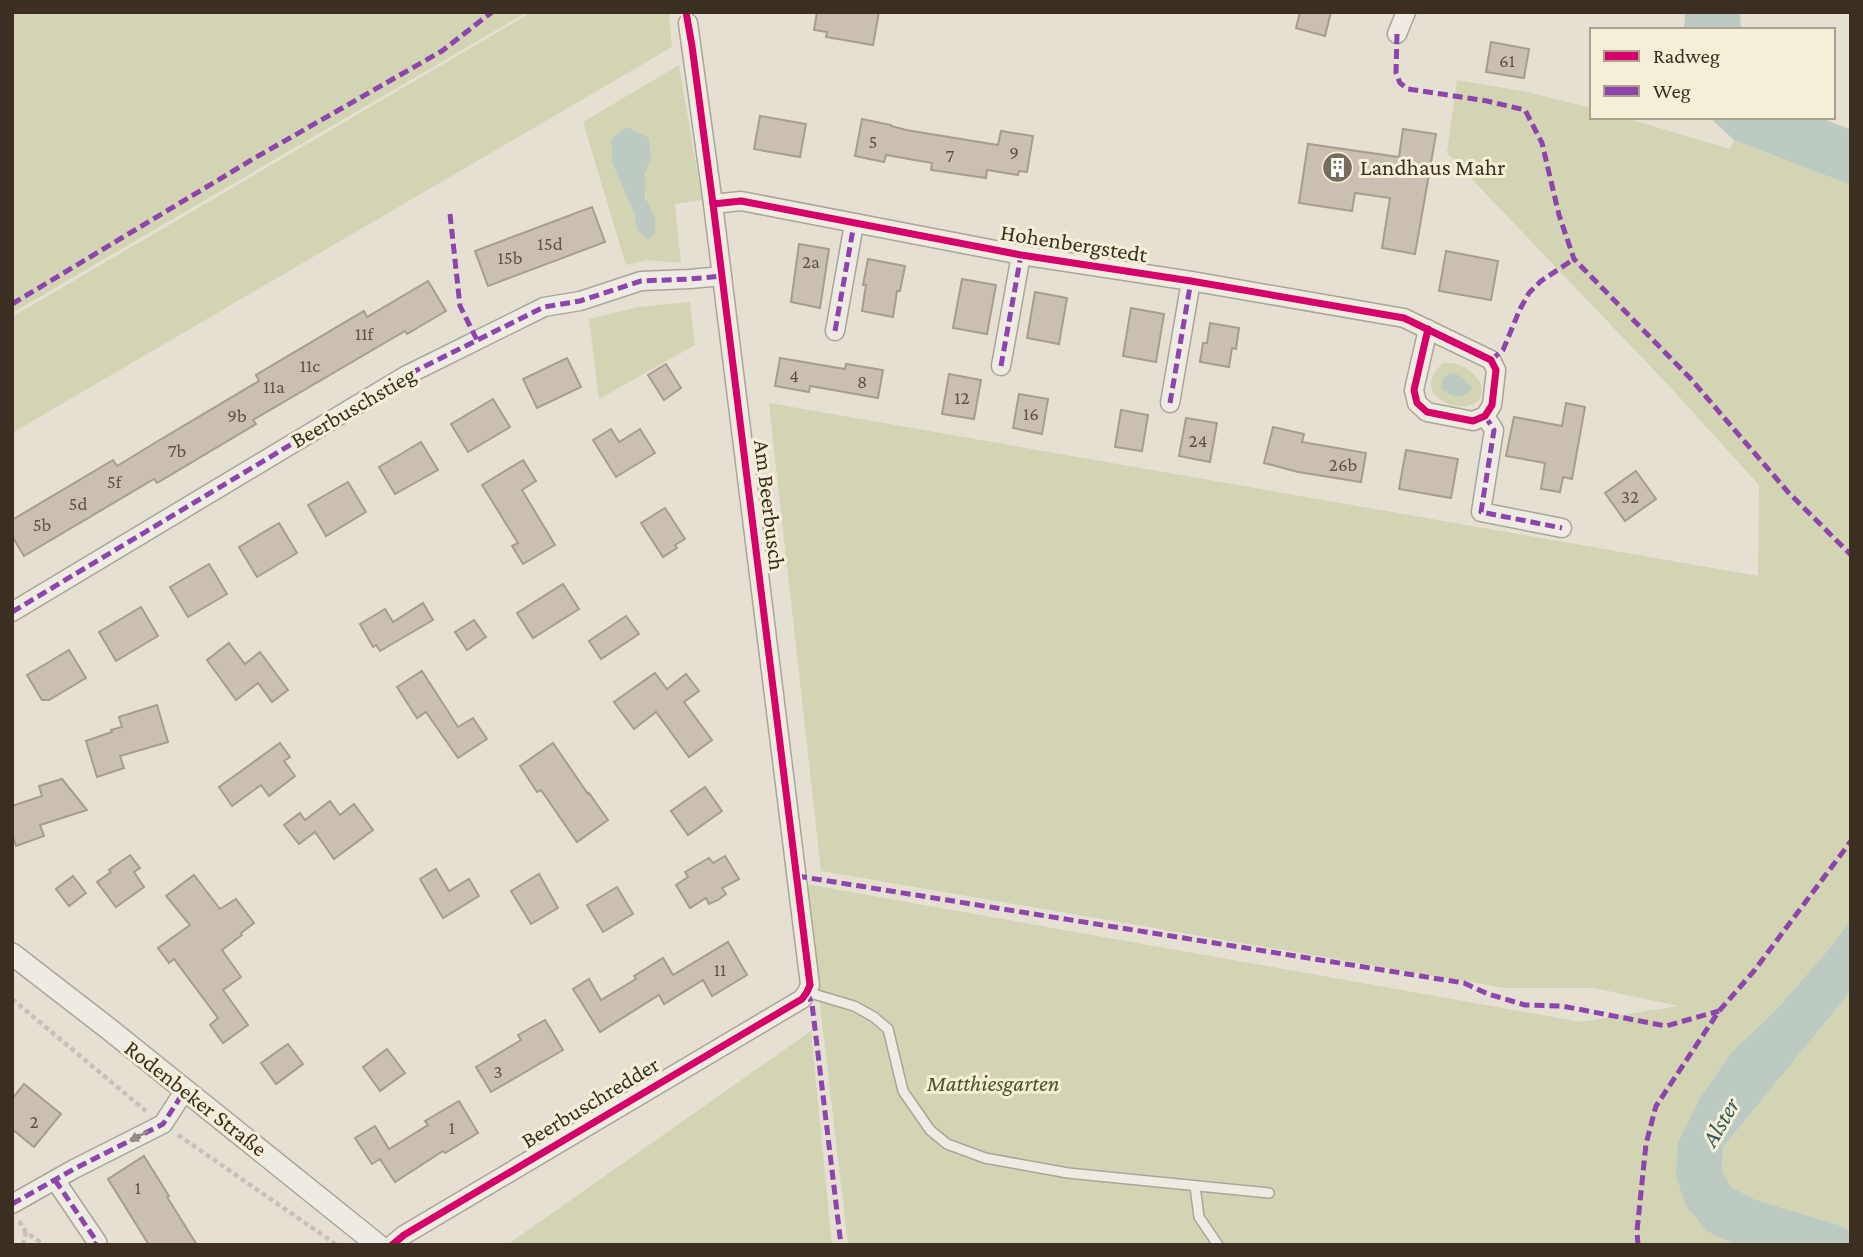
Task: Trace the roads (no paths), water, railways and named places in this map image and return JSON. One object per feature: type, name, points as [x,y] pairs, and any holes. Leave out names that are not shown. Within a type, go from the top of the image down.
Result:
[{"type":"street","points":[[1397,34],[1406,12]]},
{"type":"street","name":"Am Beerbusch","points":[[688,23],[797,876],[810,985],[807,992]]},
{"type":"street","name":"Hohenbergstedt","points":[[713,204],[741,201],[1021,255],[1404,318],[1491,360],[1496,370],[1492,405],[1485,416],[1494,430],[1481,512],[1562,527]]},
{"type":"street","points":[[835,331],[854,224]]},
{"type":"street","name":"Hohenbergstedt","points":[[1001,366],[1021,255]]},
{"type":"street","name":"Beerbuschstieg","points":[[12,612],[405,376],[544,307],[580,301],[641,281],[722,276]]},
{"type":"street","points":[[1170,403],[1191,281]]},
{"type":"street","points":[[1428,329],[1414,390],[1417,403],[1427,412],[1438,415],[1474,421],[1485,416]]},
{"type":"street","name":"Rodenbeker Straße","points":[[12,954],[378,1245]]},
{"type":"street","name":"Beerbuschredder","points":[[392,1245],[404,1235],[802,999],[807,992]]},
{"type":"street","points":[[12,1203],[163,1125],[185,1090]]},
{"type":"street","points":[[55,1180],[97,1242],[95,1245]]},
{"type":"lane","points":[[807,992],[854,1006],[888,1029],[903,1091],[930,1130],[947,1144],[985,1158],[1068,1173],[1269,1193]]},
{"type":"lane","points":[[1195,1186],[1199,1217],[1218,1245]]},
{"type":"water","points":[[1685,12],[1740,12],[1741,28],[1684,28]]},
{"type":"water","points":[[1711,119],[1824,119],[1851,130],[1851,185],[1734,140]]},
{"type":"water","points":[[627,127],[649,138],[651,160],[645,173],[645,196],[655,218],[655,234],[648,239],[637,230],[634,213],[612,163],[611,139]]},
{"type":"water","points":[[1450,373],[1463,378],[1472,389],[1465,395],[1457,396],[1441,389],[1443,378]]},
{"type":"water","name":"Alster","points":[[1851,919],[1851,991],[1723,1147],[1722,1171],[1731,1187],[1756,1200],[1845,1227],[1851,1233],[1851,1245],[1737,1245],[1708,1232],[1686,1206],[1676,1176],[1678,1142],[1701,1096],[1732,1052],[1776,1010],[1835,942]]},
{"type":"place","name":"Landhaus Mahr","points":[[1337,167]]},
{"type":"park label","name":"Matthiesgarten","points":[[993,1083]]}]
